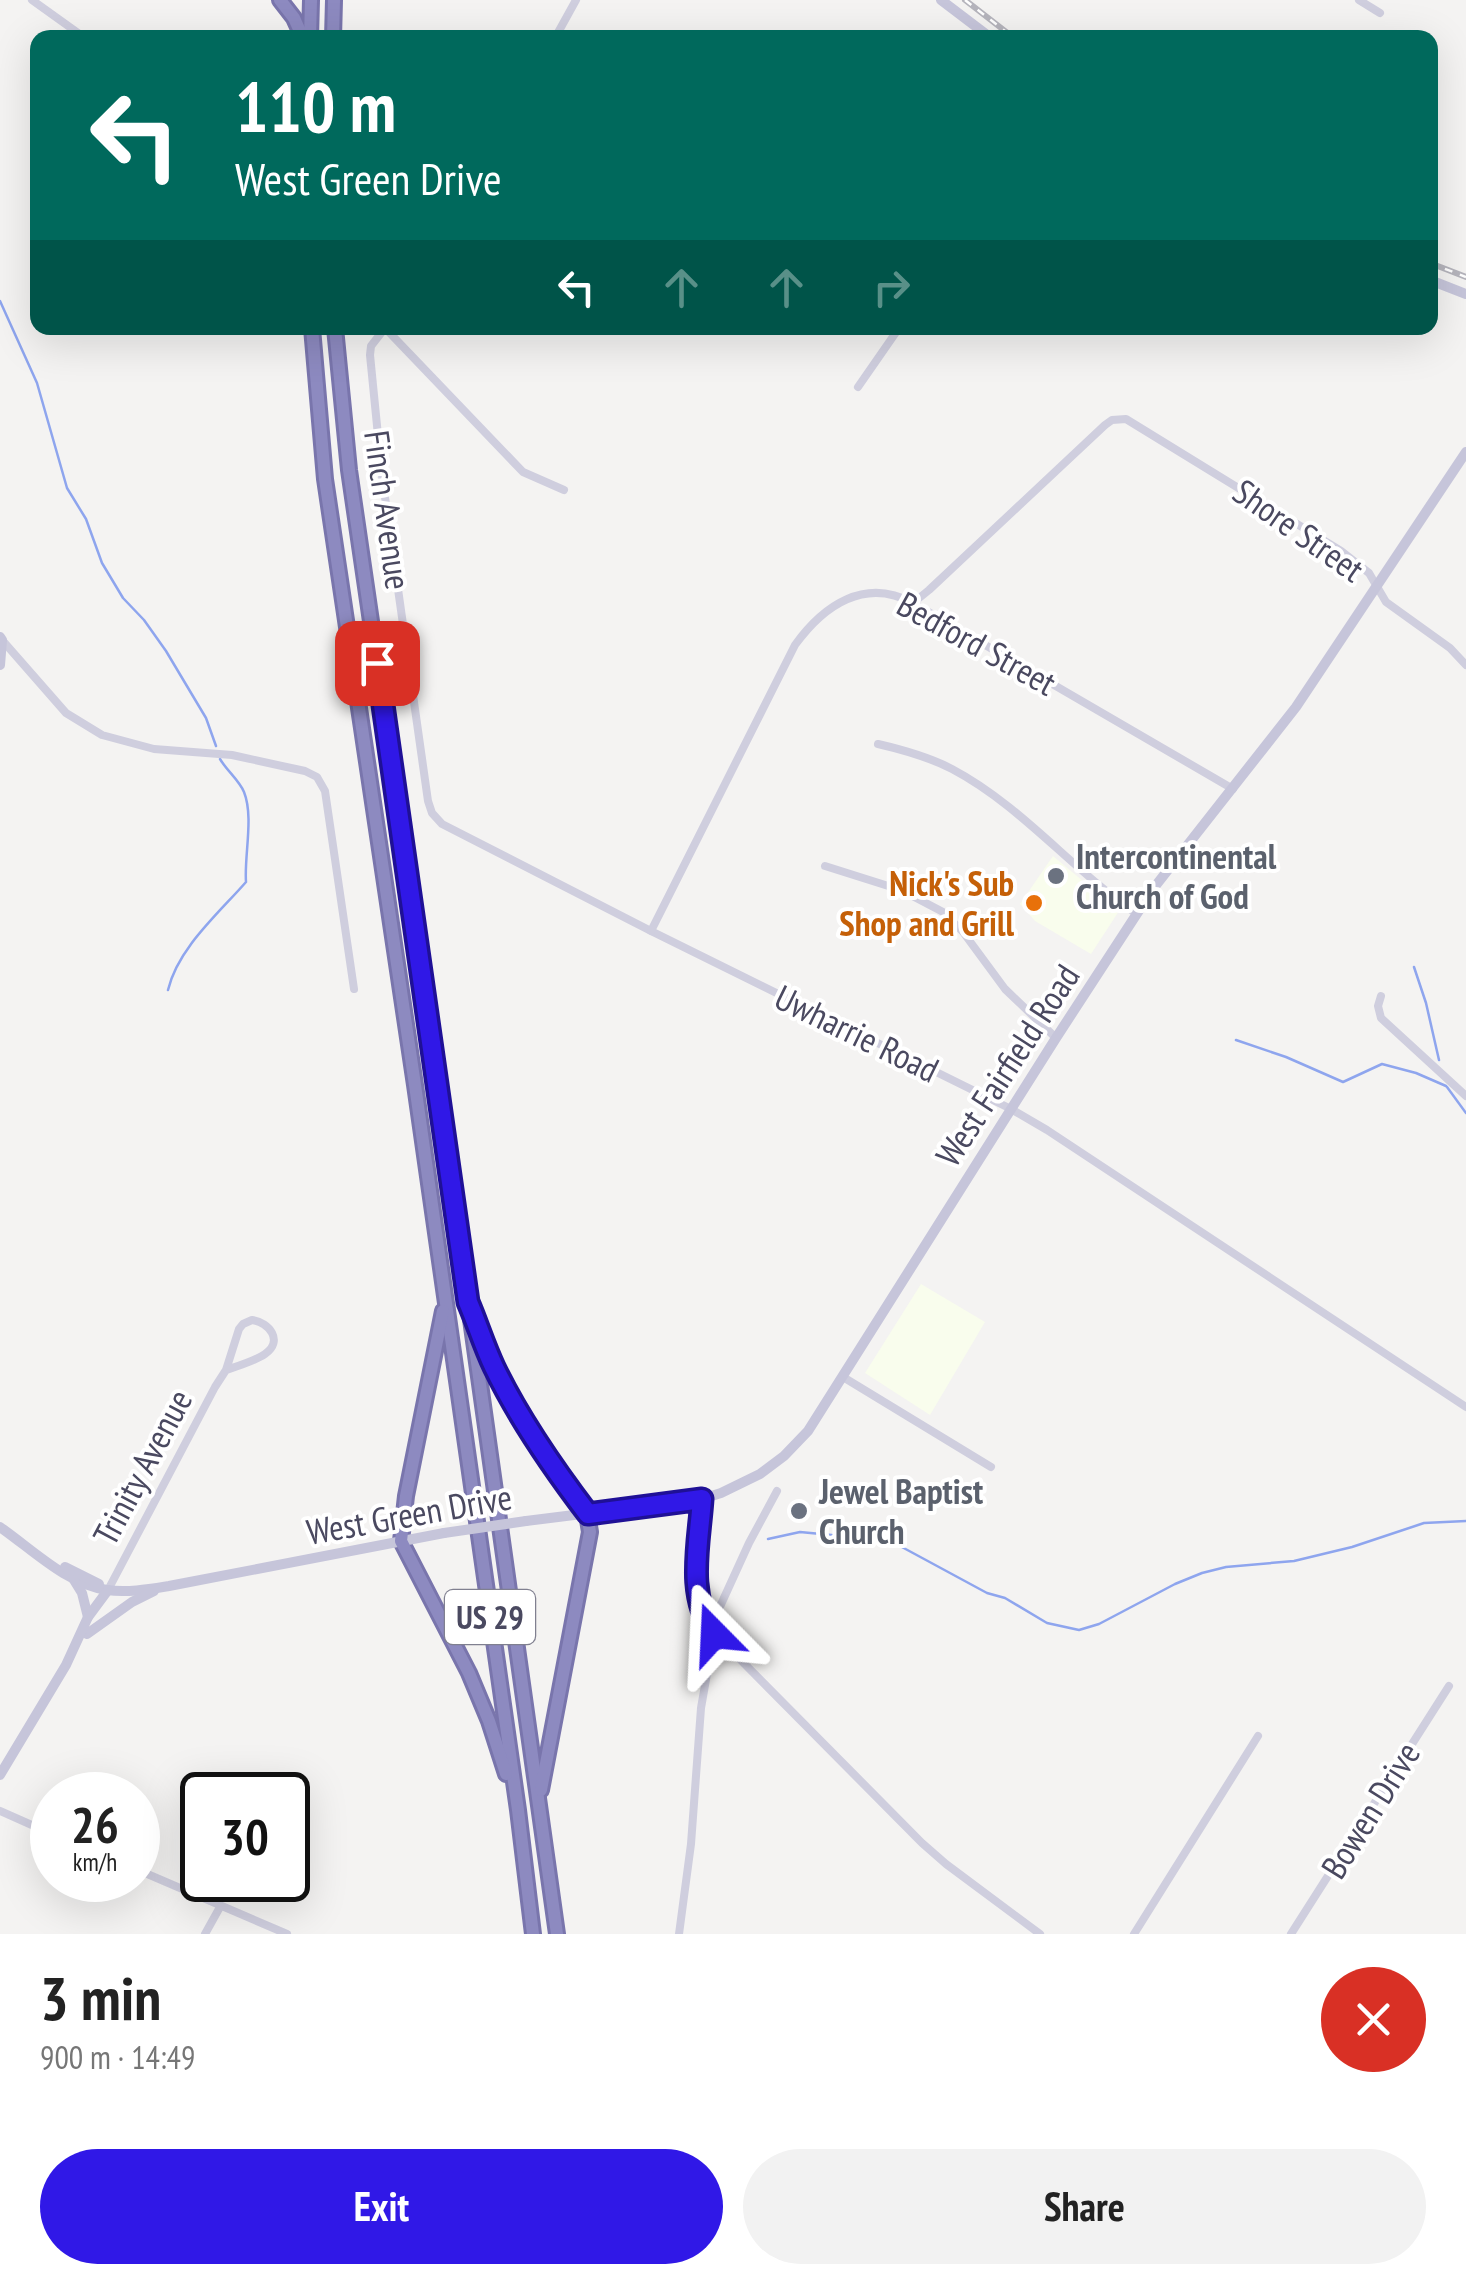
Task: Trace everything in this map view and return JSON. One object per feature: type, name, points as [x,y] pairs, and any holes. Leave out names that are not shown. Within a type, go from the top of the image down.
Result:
[{"type":"highway","points":[[280,0],[302,30]]},
{"type":"highway","points":[[308,30],[311,0]]},
{"type":"highway","points":[[334,0],[334,30]]},
{"type":"highway","name":"US 29","points":[[313,335],[325,479],[533,1934]]},
{"type":"highway","name":"US 29","points":[[337,335],[349,470],[557,1934]]},
{"type":"highway","points":[[445,1300],[406,1496],[401,1541],[469,1672],[518,1810]]},
{"type":"highway","points":[[468,1302],[494,1367],[514,1404],[588,1514],[590,1532],[538,1802]]},
{"type":"main road","points":[[941,0],[980,30]]},
{"type":"main road","points":[[1438,283],[1466,294]]},
{"type":"main road","name":"West Fairfield Road","points":[[772,1465],[808,1431],[1137,914],[1293,712],[1466,452]]},
{"type":"main road","points":[[0,665],[1,638]]},
{"type":"main road","name":"West Green Drive","points":[[0,1528],[74,1579],[108,1590],[162,1587],[401,1541],[702,1499],[746,1482],[772,1465]]},
{"type":"main road","name":"West Green Drive","points":[[43,1558],[91,1578],[108,1590]]},
{"type":"main road","points":[[74,1579],[88,1616]]},
{"type":"main road","points":[[87,1634],[132,1602],[162,1587]]},
{"type":"main road","name":"Trinity Avenue","points":[[72,1652],[88,1616],[108,1590]]},
{"type":"main road","name":"Trinity Avenue","points":[[0,1776],[72,1652],[87,1634],[108,1590]]},
{"type":"street","points":[[32,0],[73,30]]},
{"type":"street","points":[[559,30],[576,0]]},
{"type":"street","points":[[1359,0],[1380,13]]},
{"type":"street","name":"Finch Avenue","points":[[380,335],[370,355],[384,492],[428,801],[434,815]]},
{"type":"street","points":[[392,335],[524,472],[564,490]]},
{"type":"street","points":[[858,387],[894,335]]},
{"type":"street","name":"Shore Street","points":[[913,603],[1105,425],[1126,419],[1341,551],[1369,573],[1386,602],[1450,648],[1466,665]]},
{"type":"street","name":"Bedford Street","points":[[651,931],[790,653],[831,609],[868,591],[893,594],[913,603],[1233,790]]},
{"type":"street","points":[[1,638],[66,713],[102,734],[154,749],[232,755],[317,777],[325,791],[354,989]]},
{"type":"street","points":[[878,744],[914,753],[976,783],[1137,914]]},
{"type":"street","name":"Uwharrie Road","points":[[434,815],[463,836],[1047,1130],[1466,1406]]},
{"type":"street","points":[[825,866],[901,890],[943,912],[1006,988],[1056,1038]]},
{"type":"street","points":[[1381,996],[1381,1018],[1466,1096]]},
{"type":"street","name":"Trinity Avenue","points":[[108,1590],[226,1370],[243,1324],[258,1320],[268,1326],[273,1344],[266,1354],[226,1370]]},
{"type":"street","points":[[843,1378],[991,1467]]},
{"type":"street","points":[[679,1934],[691,1844],[701,1708],[718,1612],[777,1491]]},
{"type":"street","points":[[702,1499],[696,1583],[700,1606],[714,1634],[922,1842],[1040,1934]]},
{"type":"street","name":"Bowen Drive","points":[[1291,1934],[1448,1686]]},
{"type":"street","points":[[1134,1934],[1258,1736]]},
{"type":"street","points":[[0,1811],[30,1824]]},
{"type":"street","points":[[160,1880],[287,1934]]},
{"type":"street","points":[[206,1934],[220,1907]]},
{"type":"shaded area","points":[[1053,856],[1119,911],[1091,954],[1035,921],[1020,904]]},
{"type":"shaded area","points":[[921,1284],[985,1322],[930,1415],[865,1373]]},
{"type":"waterway","points":[[0,301],[37,383],[67,488],[86,519],[102,563],[123,598],[166,651],[206,718],[216,746]]},
{"type":"waterway","points":[[168,990],[190,946],[246,882],[247,802],[242,788],[220,759]]},
{"type":"waterway","points":[[1414,967],[1439,1060]]},
{"type":"waterway","points":[[1236,1040],[1343,1082],[1382,1064],[1446,1086]]},
{"type":"waterway","points":[[1447,1087],[1466,1113]]},
{"type":"waterway","points":[[768,1539],[800,1532],[900,1546],[1047,1623],[1079,1630],[1202,1573],[1294,1561],[1424,1523],[1466,1521]]},
{"type":"railway","points":[[965,0],[1004,30]]},
{"type":"railway","points":[[1438,266],[1466,277]]},
{"type":"place","name":"Intercontinental Church of God","points":[[1056,876]]},
{"type":"place","name":"Nick's Sub Shop and Grill","points":[[1034,903]]},
{"type":"place","name":"Jewel Baptist Church","points":[[799,1511]]},
{"type":"route","points":[[377,663],[468,1302],[494,1367],[514,1404],[588,1514],[702,1499],[696,1583],[700,1606],[714,1634]]}]
